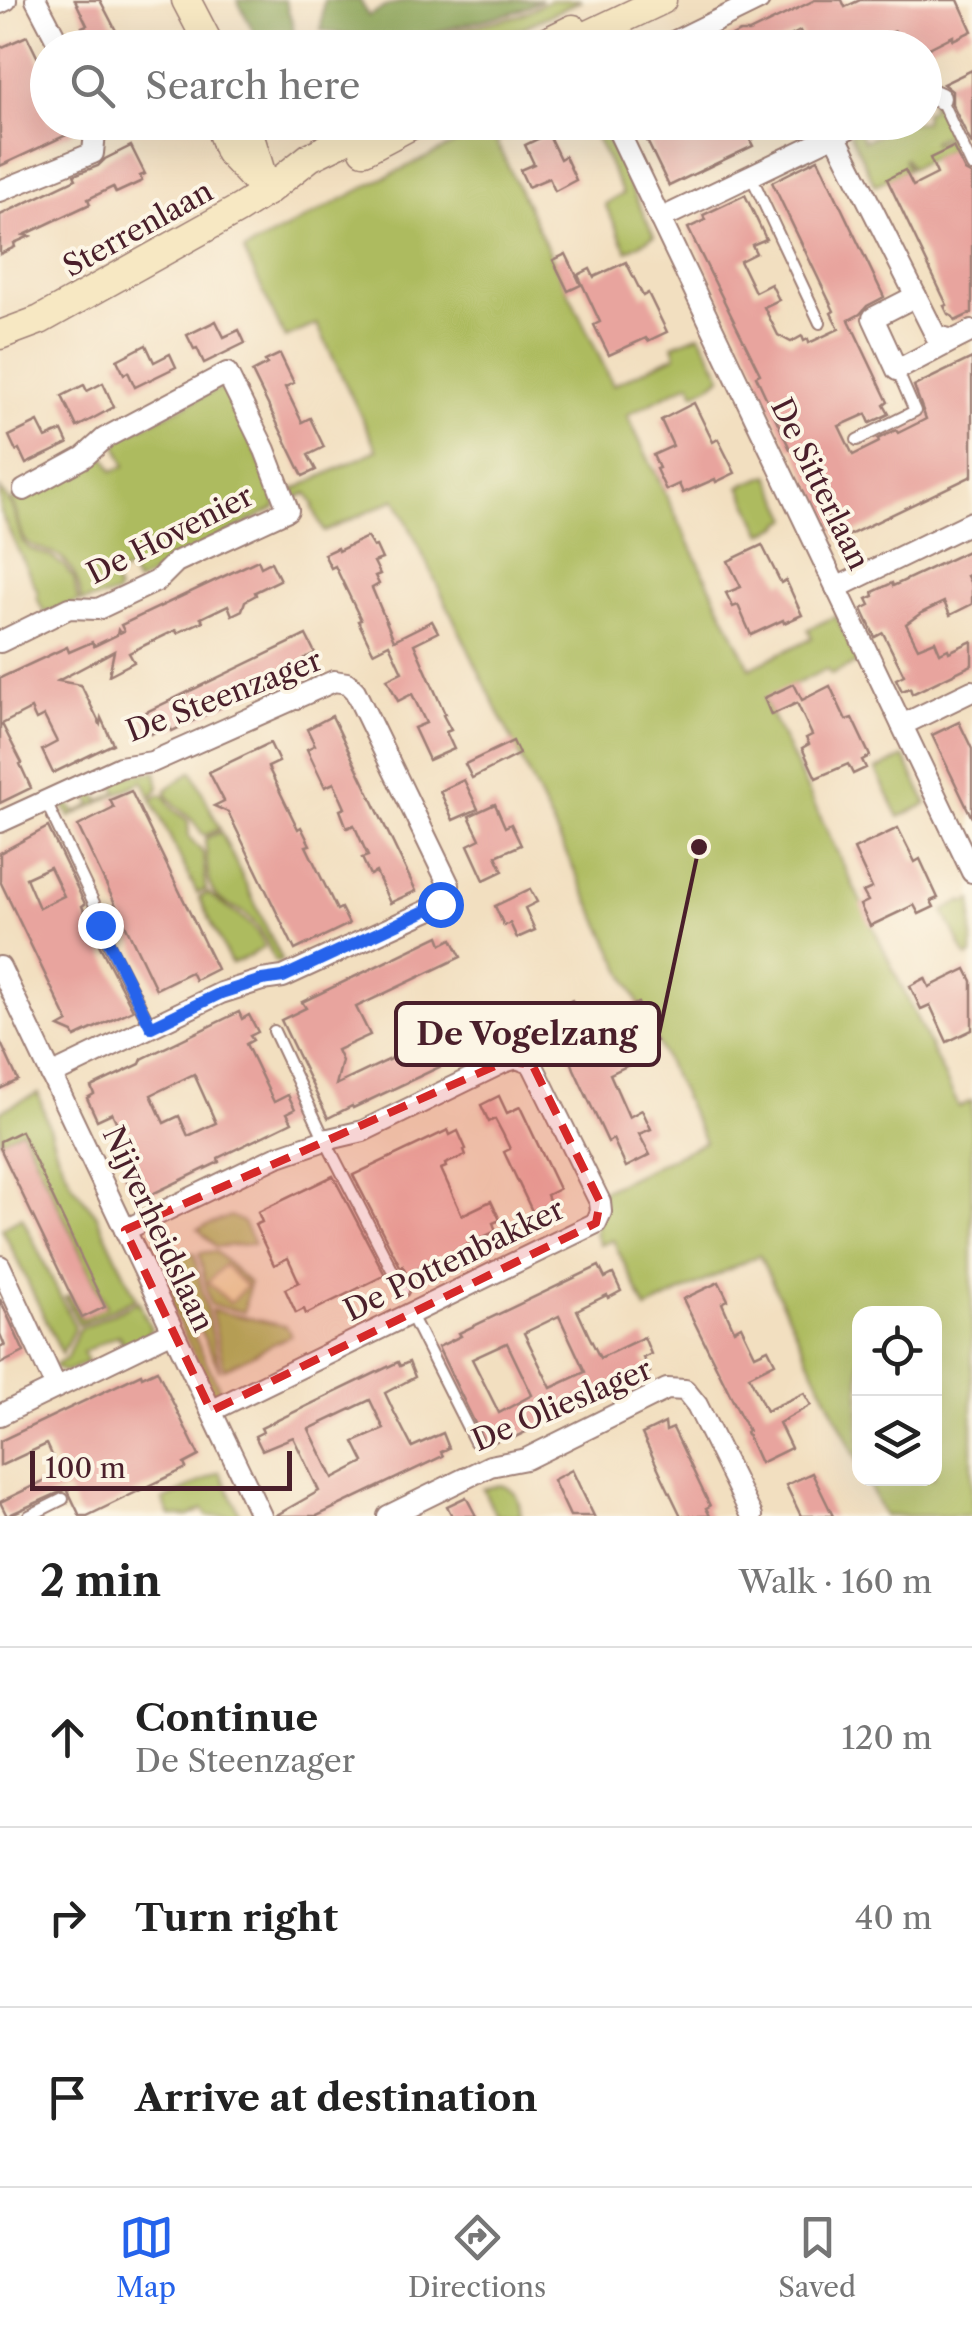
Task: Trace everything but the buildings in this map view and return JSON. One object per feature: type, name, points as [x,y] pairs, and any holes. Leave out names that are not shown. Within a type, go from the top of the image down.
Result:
[{"type":"street","points":[[36,0],[51,30]]},
{"type":"street","points":[[183,0],[187,30]]},
{"type":"street","points":[[183,0],[200,30]]},
{"type":"street","points":[[571,30],[633,0]]},
{"type":"street","points":[[600,30],[662,0]]},
{"type":"street","points":[[698,30],[759,0]]},
{"type":"street","points":[[0,192],[93,153],[94,140]]},
{"type":"street","points":[[225,140],[229,152],[266,192]]},
{"type":"street","points":[[251,140],[266,192]]},
{"type":"street","name":"Sterrenlaan","points":[[0,335],[40,320],[266,192],[310,158],[346,140]]},
{"type":"street","name":"Sterrenlaan","points":[[266,192],[319,174],[384,140]]},
{"type":"street","name":"De Sitterlaan","points":[[623,140],[972,872]]},
{"type":"street","points":[[660,219],[825,140]]},
{"type":"street","points":[[838,140],[936,336],[963,336]]},
{"type":"street","points":[[916,296],[873,318],[897,370],[963,336]]},
{"type":"street","name":"Sterrenlaan","points":[[0,352],[18,343],[40,320]]},
{"type":"street","name":"De Hovenier","points":[[0,642],[68,608],[98,609],[157,581],[176,562],[288,510],[265,450],[227,372],[105,438],[84,457],[24,490]]},
{"type":"street","points":[[836,588],[972,522]]},
{"type":"street","name":"De Steenzager","points":[[0,822],[120,767],[152,762],[186,748],[334,681],[347,683],[355,691],[449,885],[447,897],[440,904],[283,977],[221,993],[51,1075]]},
{"type":"street","points":[[902,724],[972,691]]},
{"type":"street","name":"Nijverheidslaan","points":[[0,967],[260,1516]]},
{"type":"street","name":"De Pottenbakker","points":[[125,1230],[276,1158],[363,1130],[518,1058],[532,1064],[577,1153],[600,1202],[602,1212],[596,1223],[211,1411]]},
{"type":"street","points":[[0,1266],[56,1387]]},
{"type":"street","points":[[0,1415],[173,1331]]},
{"type":"street","name":"De Olieslager","points":[[393,1515],[490,1466],[526,1459],[668,1389],[685,1390],[698,1404],[752,1516]]},
{"type":"lane","points":[[942,114],[972,166]]},
{"type":"lane","points":[[751,176],[820,323]]},
{"type":"lane","points":[[857,440],[914,410],[897,370]]},
{"type":"lane","points":[[46,801],[94,903],[100,925],[151,1027]]},
{"type":"lane","points":[[274,1031],[324,1140],[403,1291]]},
{"type":"lane","points":[[412,1315],[475,1442]]},
{"type":"lane","points":[[28,1516],[64,1499]]},
{"type":"highlighted area","points":[[504,1062],[532,1064],[600,1202],[596,1223],[211,1411],[125,1230]]},
{"type":"green space","points":[[237,0],[285,0],[293,30],[253,30]]},
{"type":"green space","points":[[324,0],[360,0],[368,16],[410,0],[542,0],[518,11],[444,30],[321,30]]},
{"type":"green space","points":[[550,0],[582,0],[515,30],[458,30],[520,15]]},
{"type":"green space","points":[[942,110],[953,131],[942,136]]},
{"type":"green space","points":[[954,135],[957,145],[911,168],[905,158],[908,169],[875,185],[853,140],[934,140],[933,144]]},
{"type":"green space","points":[[463,140],[498,140],[613,385],[676,355],[673,345],[700,334],[722,376],[695,393],[690,383],[627,415],[750,668],[812,638],[808,629],[836,616],[859,662],[831,675],[827,669],[764,699],[959,1107],[972,1101],[972,1516],[884,1516],[869,1486],[942,1486],[942,1306],[852,1306],[852,1449],[759,1255],[646,1309],[613,1240],[600,1245],[595,1234],[602,1191],[705,1142],[396,499],[324,532],[307,493],[294,499],[289,492],[377,450],[317,324],[285,338],[244,251]]},
{"type":"green space","points":[[597,140],[607,140],[654,236],[627,251],[605,204],[623,194]]},
{"type":"green space","points":[[218,389],[225,391],[278,495],[275,508],[137,583],[128,569],[112,579],[116,595],[81,602],[76,578],[68,565],[25,540],[12,501],[99,457],[107,459],[113,471],[125,466],[118,439]]},
{"type":"green space","points":[[769,475],[790,519],[763,534],[740,486]]},
{"type":"green space","points":[[0,489],[13,507],[22,541],[65,567],[74,579],[78,602],[44,613],[0,512]]},
{"type":"green space","points":[[904,757],[927,804],[899,817],[876,770]]},
{"type":"green space","points":[[192,771],[220,829],[206,835],[166,793]]},
{"type":"green space","points":[[156,772],[159,788],[151,797],[143,781],[70,817],[62,802],[68,802],[75,813],[92,805],[87,793],[93,789],[100,801],[117,792],[112,780],[122,775]]},
{"type":"green space","points":[[164,795],[188,821],[189,837],[203,853],[206,890],[197,893],[152,800]]},
{"type":"green space","points":[[221,832],[282,960],[278,962],[255,923],[212,890],[205,842]]},
{"type":"green space","points":[[208,893],[248,922],[264,947],[231,964],[199,897]]},
{"type":"green space","points":[[972,900],[972,955],[967,958],[944,911]]},
{"type":"green space","points":[[38,1093],[57,1153],[74,1187],[96,1214],[136,1298],[79,1325],[65,1297],[69,1295],[81,1319],[106,1306],[22,1130],[0,1141],[0,1111]]},
{"type":"green space","points":[[231,1216],[243,1222],[254,1244],[216,1247],[198,1229]]},
{"type":"green space","points":[[22,1217],[75,1327],[62,1354],[2,1228]]},
{"type":"green space","points":[[143,1230],[223,1396],[212,1392],[140,1242]]},
{"type":"green space","points":[[215,1251],[249,1283],[244,1312],[210,1305],[199,1253]]},
{"type":"green space","points":[[194,1253],[220,1371],[163,1255]]},
{"type":"green space","points":[[138,1301],[151,1329],[144,1337],[124,1345],[118,1335],[83,1352],[87,1362],[66,1372],[57,1369],[54,1365],[66,1359],[78,1330]]},
{"type":"green space","points":[[211,1310],[286,1326],[291,1335],[224,1369]]},
{"type":"green space","points":[[220,1472],[241,1516],[207,1516],[203,1509],[189,1516],[170,1516],[163,1500]]},
{"type":"green space","points":[[501,1485],[517,1496],[521,1516],[496,1516],[483,1489]]},
{"type":"sand","points":[[224,1265],[246,1286],[230,1303],[208,1282]]},
{"type":"place","name":"De Vogelzang","points":[[699,847]]},
{"type":"route","points":[[100,925],[151,1027],[221,993],[283,977],[440,904]]}]
